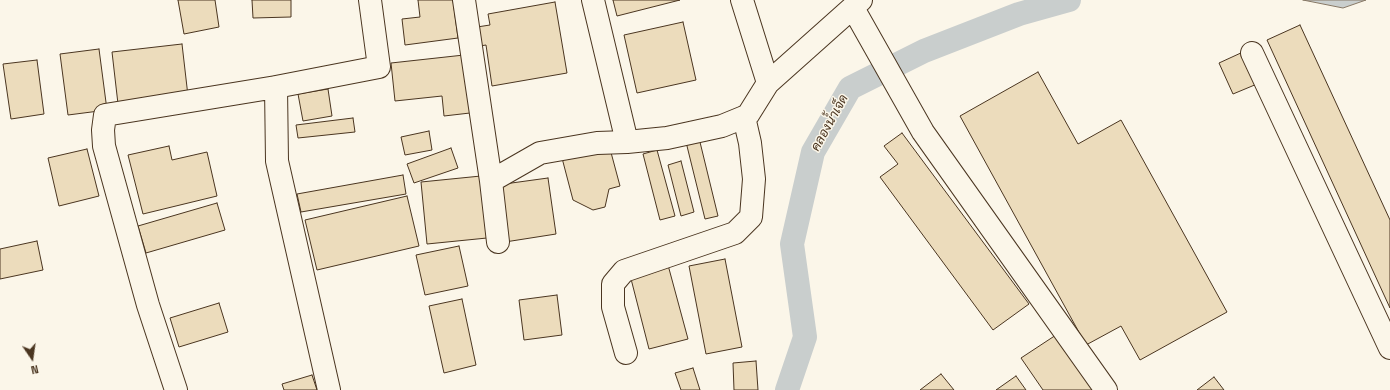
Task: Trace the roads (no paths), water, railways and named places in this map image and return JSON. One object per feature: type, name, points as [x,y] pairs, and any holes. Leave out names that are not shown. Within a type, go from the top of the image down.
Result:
[{"type":"street","points":[[176,390],[148,305],[104,146],[103,130],[105,115],[276,87],[380,66],[370,0]]},
{"type":"street","points":[[464,0],[491,181],[498,242]]},
{"type":"street","points":[[593,0],[626,142]]},
{"type":"street","points":[[742,0],[768,83]]},
{"type":"street","points":[[491,181],[540,153],[597,143],[667,138],[722,126],[744,117],[748,115],[768,83],[857,4],[923,132],[1106,390]]},
{"type":"street","points":[[1252,53],[1390,348]]},
{"type":"street","points":[[276,87],[277,161],[329,390]]},
{"type":"street","points":[[626,353],[613,307],[613,284],[624,272],[735,233],[751,217],[754,179],[750,143],[744,117]]},
{"type":"waterway","name":"คลองน้ำเจ็ด","points":[[787,390],[805,337],[792,244],[813,152],[850,88],[924,51],[1019,14],[1069,0]]}]
